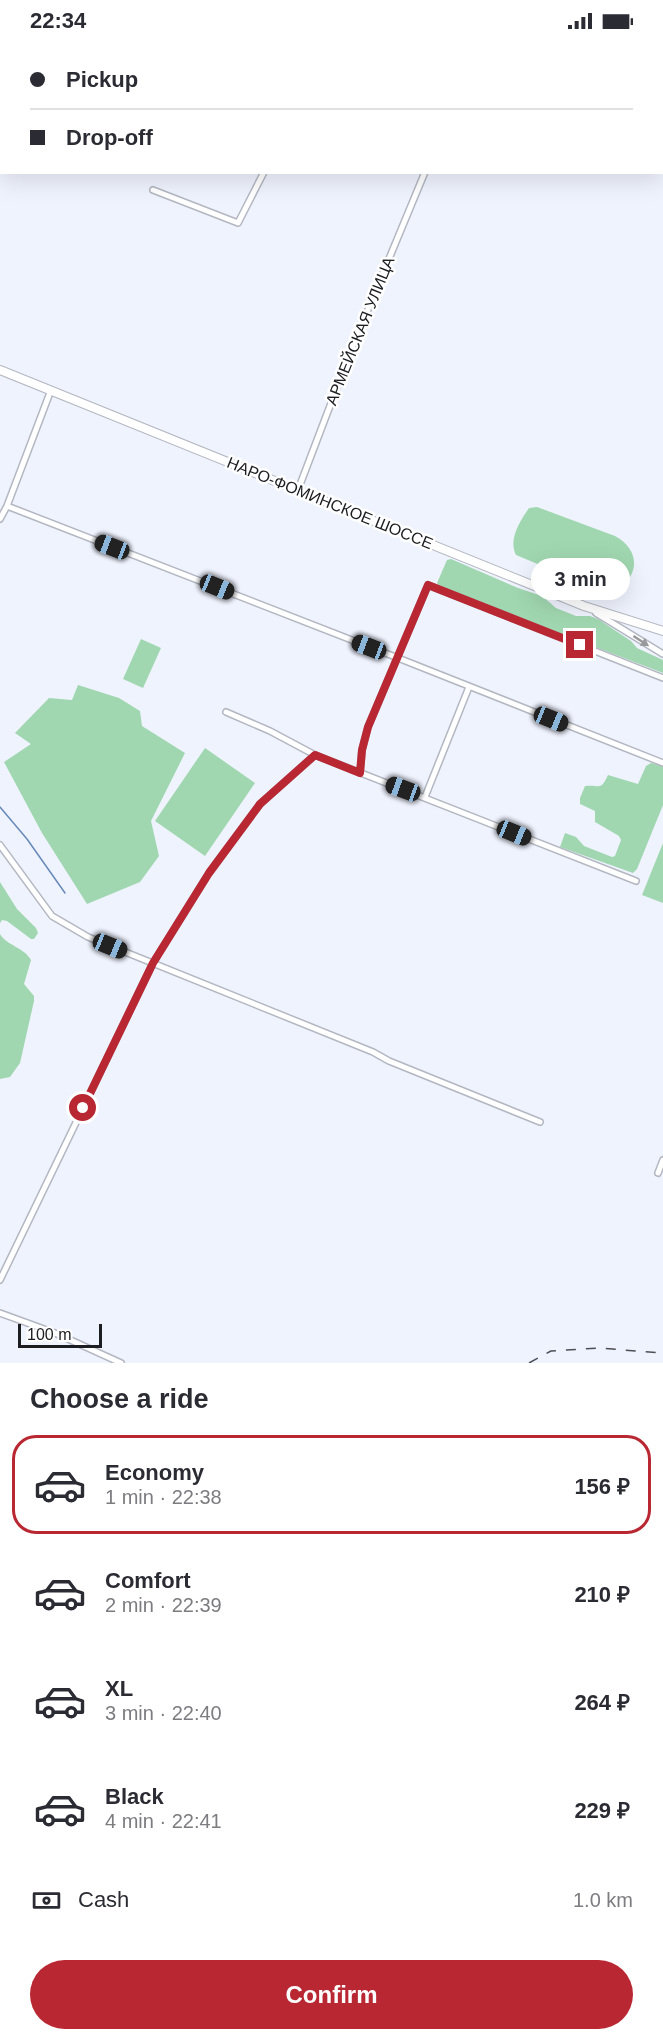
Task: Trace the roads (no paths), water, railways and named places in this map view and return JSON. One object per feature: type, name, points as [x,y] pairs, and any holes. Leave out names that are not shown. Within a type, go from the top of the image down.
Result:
[{"type":"main road","name":"НАРО-ФОМИНСКОЕ ШОССЕ","points":[[0,370],[584,606],[652,628],[663,629]]},
{"type":"street","points":[[153,190],[238,224],[263,174]]},
{"type":"street","name":"АРМЕЙСКАЯ УЛИЦА","points":[[298,490],[352,348],[424,174]]},
{"type":"street","points":[[0,519],[51,390]]},
{"type":"street","points":[[7,506],[663,763]]},
{"type":"street","points":[[360,773],[362,750],[368,727],[428,585],[663,678]]},
{"type":"street","points":[[584,606],[663,654]]},
{"type":"street","points":[[425,797],[469,687]]},
{"type":"street","points":[[226,712],[270,731],[315,755],[636,881]]},
{"type":"street","points":[[0,1280],[153,963],[209,873],[260,804],[315,755]]},
{"type":"street","points":[[0,845],[52,916],[88,937],[540,1122]]},
{"type":"street","points":[[658,1173],[663,1160]]},
{"type":"street","points":[[0,1314],[55,1333],[121,1363]]},
{"type":"waterway","points":[[0,807],[27,839],[65,893]]},
{"type":"railway","points":[[529,1363],[551,1351],[598,1348],[663,1353]]}]
